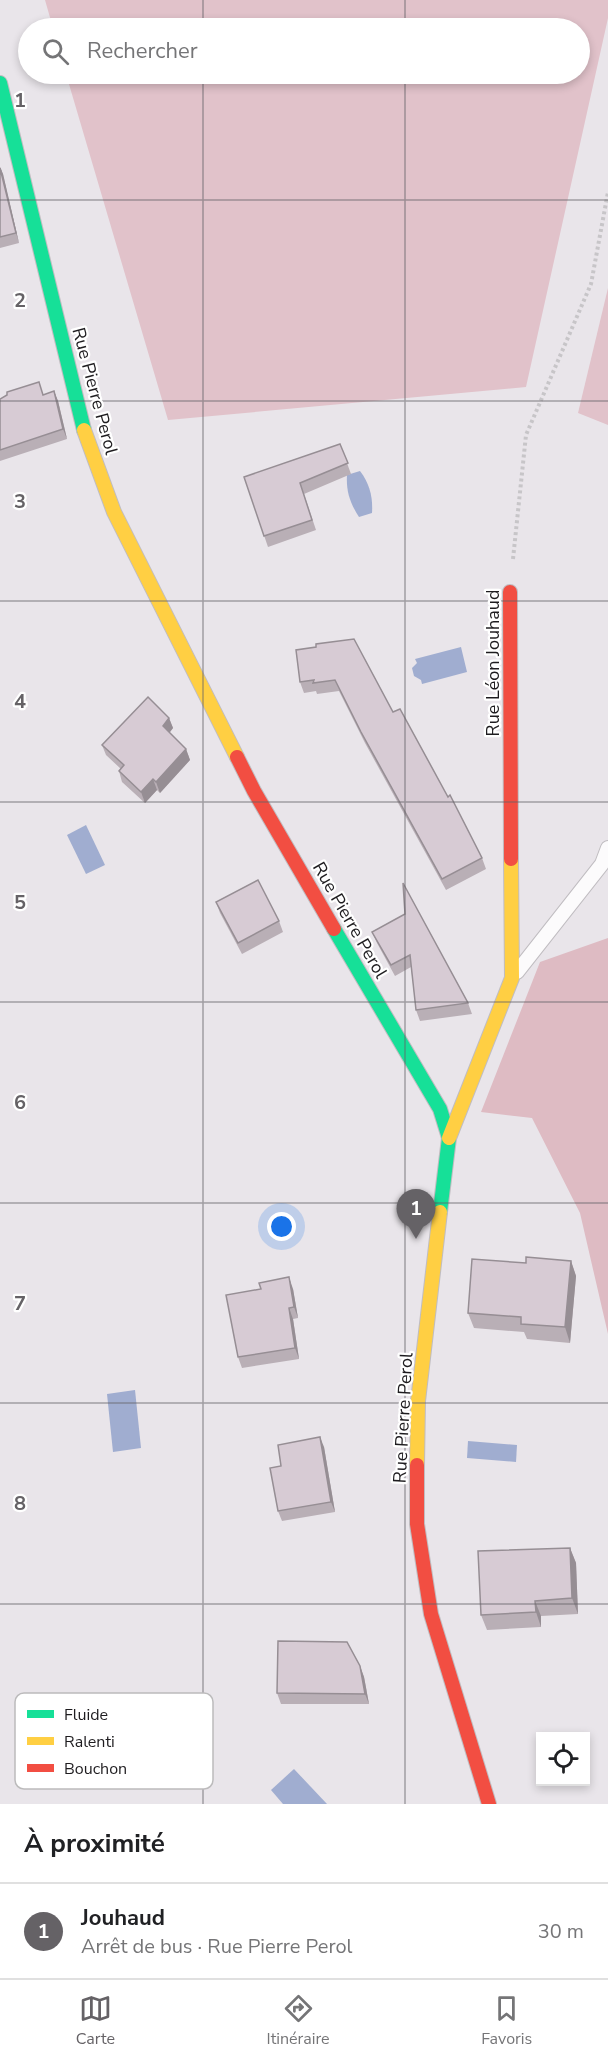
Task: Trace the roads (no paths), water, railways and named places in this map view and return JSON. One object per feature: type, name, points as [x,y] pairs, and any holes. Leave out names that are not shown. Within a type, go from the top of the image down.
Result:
[{"type":"street","name":"Rue Pierre Perol","points":[[0,83],[85,434],[114,512],[254,790],[440,1109],[449,1138],[418,1401],[417,1524],[431,1614],[489,1804]]},
{"type":"street","name":"Rue Léon Jouhaud","points":[[449,1138],[512,978],[510,592]]},
{"type":"lane","points":[[512,978],[602,864],[608,848]]},
{"type":"water","points":[[360,471],[368,486],[372,513],[359,517],[349,497],[347,475]]},
{"type":"water","points":[[461,647],[467,672],[422,684],[421,680],[414,676],[412,668],[417,663],[415,659]]},
{"type":"water","points":[[86,825],[105,865],[86,874],[67,835]]},
{"type":"water","points":[[135,1390],[141,1448],[113,1452],[107,1394]]},
{"type":"water","points":[[468,1441],[517,1445],[516,1462],[467,1458]]},
{"type":"water","points":[[294,1769],[327,1804],[283,1804],[271,1790]]},
{"type":"place","name":"Jouhaud","points":[[416,1239]]}]
